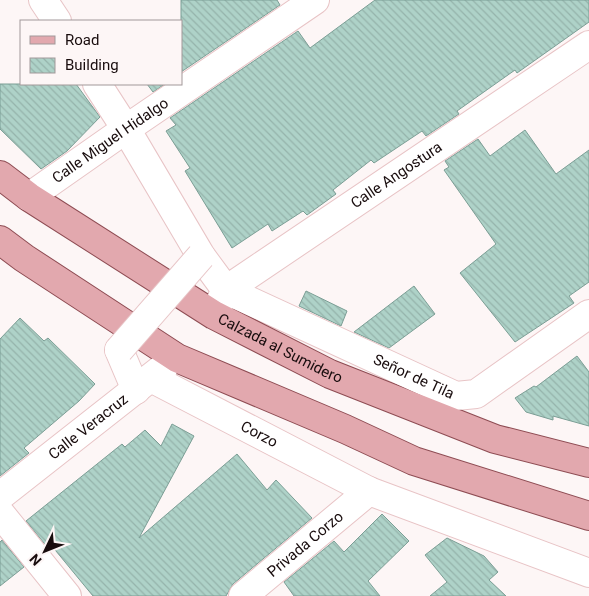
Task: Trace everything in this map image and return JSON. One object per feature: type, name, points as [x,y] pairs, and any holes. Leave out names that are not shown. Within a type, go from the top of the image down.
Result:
[{"type":"main road","name":"Calzada al Sumidero","points":[[0,175],[29,197],[214,315],[339,378],[495,439],[589,463]]},
{"type":"main road","points":[[0,240],[24,258],[177,358],[345,429],[414,461],[589,516]]},
{"type":"street","points":[[43,0],[56,20]]},
{"type":"street","name":"Calle Miguel Hidalgo","points":[[29,197],[315,0]]},
{"type":"street","name":"Calle Angostura","points":[[226,290],[589,45]]},
{"type":"street","points":[[98,85],[126,129],[201,256],[226,290],[214,315]]},
{"type":"street","points":[[144,384],[120,350],[201,256]]},
{"type":"street","name":"Señor de Tila","points":[[226,290],[456,396],[476,394],[589,314]]},
{"type":"street","name":"Calle Veracruz","points":[[0,496],[177,358]]},
{"type":"street","name":"Corzo","points":[[144,384],[369,492],[589,573]]},
{"type":"street","name":"Privada Corzo","points":[[243,596],[369,492]]},
{"type":"street","points":[[0,513],[67,596]]},
{"type":"building","points":[[181,0],[277,0],[280,5],[182,71]]},
{"type":"building","points":[[375,0],[589,0],[589,22],[517,73],[515,70],[457,111],[459,114],[426,136],[422,131],[374,163],[371,160],[333,190],[336,194],[307,215],[303,211],[272,231],[268,224],[232,248],[185,171],[190,168],[166,131],[176,125],[170,118],[298,31],[310,48]]},
{"type":"building","points":[[0,84],[77,85],[100,117],[67,151],[41,169],[0,129]]},
{"type":"building","points":[[148,85],[164,85],[153,92]]},
{"type":"building","points":[[525,130],[556,174],[589,150],[589,282],[569,296],[574,303],[515,342],[460,273],[496,244],[444,170],[449,167],[445,161],[478,139],[490,156]]},
{"type":"building","points":[[414,286],[435,314],[389,348],[354,332]]},
{"type":"building","points":[[306,291],[347,311],[341,326],[299,306]]},
{"type":"building","points":[[20,318],[44,341],[48,338],[95,384],[79,401],[24,448],[29,453],[0,476],[0,339]]},
{"type":"building","points":[[577,356],[589,372],[589,426],[553,416],[553,420],[526,412],[515,398],[534,386],[536,387]]},
{"type":"building","points":[[172,424],[194,436],[139,538],[237,454],[267,490],[276,480],[312,518],[233,584],[226,596],[93,596],[51,545],[48,548],[26,521],[122,444],[125,447],[145,430],[161,446]]},
{"type":"building","points":[[382,514],[409,541],[368,581],[380,596],[294,596],[284,582],[334,541],[344,552]]},
{"type":"building","points":[[447,538],[484,556],[498,572],[489,580],[506,596],[430,596],[447,582],[425,555]]},
{"type":"building","points":[[2,540],[24,567],[0,586],[0,542]]}]
